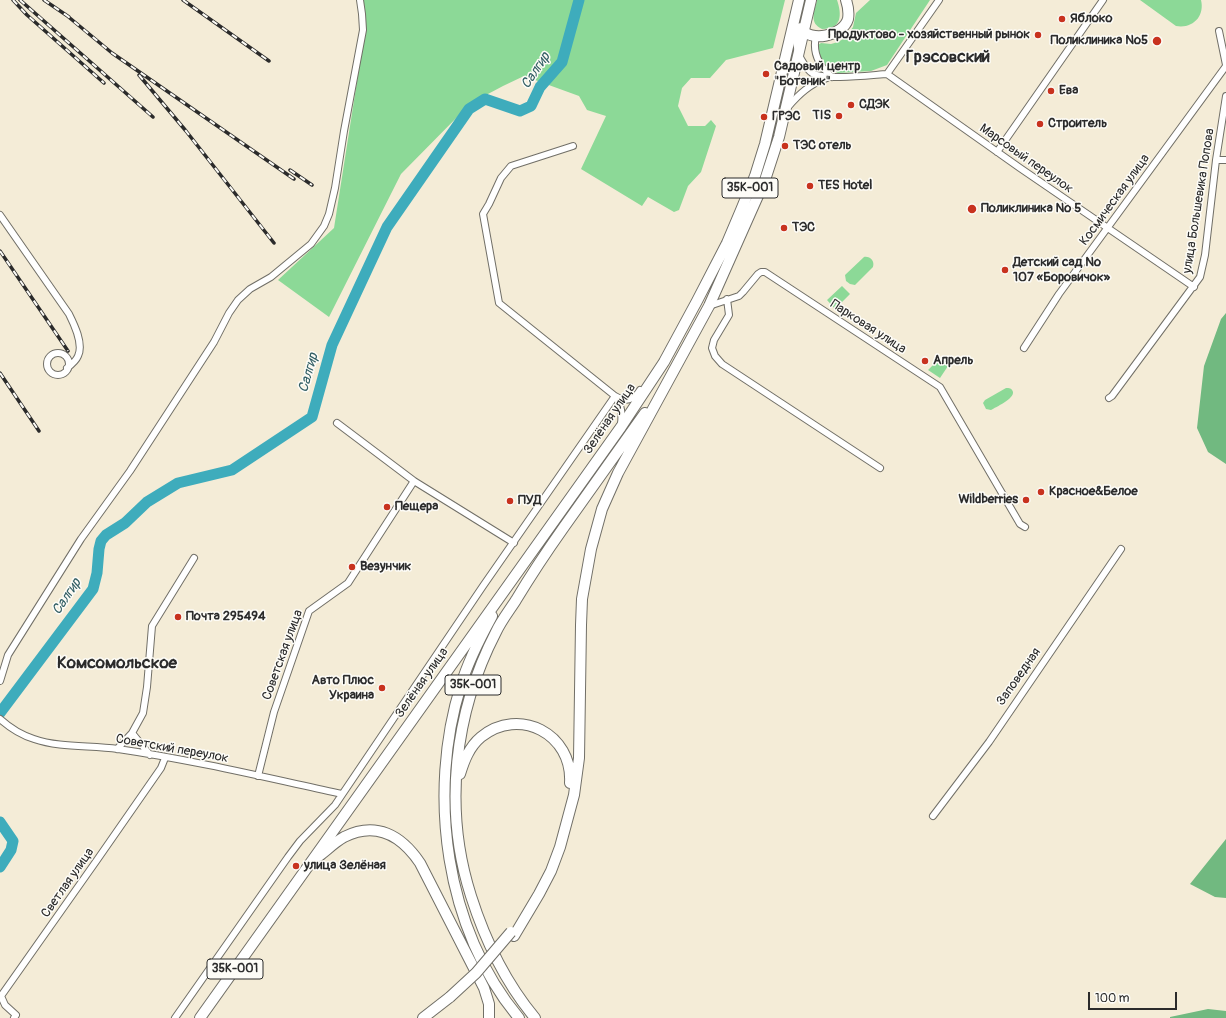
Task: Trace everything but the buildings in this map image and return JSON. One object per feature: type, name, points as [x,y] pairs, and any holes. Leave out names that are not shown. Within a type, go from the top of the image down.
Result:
[{"type":"main road","points":[[800,0],[800,26],[804,32],[816,36],[831,34],[843,28],[848,20],[846,0]]},
{"type":"main road","name":"35К-001","points":[[697,301],[727,243],[759,163],[800,0]]},
{"type":"main road","name":"35К-001","points":[[535,1018],[526,1007],[491,950],[467,885],[460,856],[455,785],[458,746],[465,713],[479,667],[496,630],[541,560],[663,389],[709,306],[765,180],[779,137],[811,0]]},
{"type":"main road","name":"Зелёная улица","points":[[200,1018],[474,631],[504,593],[621,427],[664,362],[697,301]]},
{"type":"main road","points":[[432,1018],[453,999],[512,934],[539,894],[551,871],[560,847],[574,795],[579,758],[582,599],[591,549],[602,509],[618,473],[663,389]]},
{"type":"main road","points":[[504,593],[476,647],[461,685],[448,745],[444,804],[449,859],[464,915],[481,960],[504,998],[519,1018]]},
{"type":"main road","points":[[455,785],[467,755],[475,743],[486,733],[500,727],[516,724],[543,730],[555,740],[563,750],[570,765],[568,796],[555,845],[535,891],[512,934]]},
{"type":"main road","points":[[310,863],[344,838],[356,833],[378,831],[398,838],[406,845],[420,863],[484,988],[489,1004],[489,1018]]},
{"type":"main road","points":[[424,1018],[453,999]]},
{"type":"street","points":[[0,681],[8,655],[81,539],[113,496],[214,342],[229,313],[238,300],[250,289],[271,277],[311,244],[324,226],[335,188],[362,30],[360,0]]},
{"type":"street","points":[[800,15],[795,40],[799,55],[807,69],[813,74],[832,77],[887,74],[939,0]]},
{"type":"street","points":[[997,152],[1103,0]]},
{"type":"street","points":[[1218,31],[1226,65]]},
{"type":"street","points":[[816,36],[814,47],[819,63],[832,77]]},
{"type":"street","name":"Космическая улица","points":[[1024,348],[1060,294],[1226,65]]},
{"type":"street","name":"Марсовый переулок","points":[[887,74],[997,152],[1194,287]]},
{"type":"street","points":[[784,111],[803,91],[818,81],[832,77]]},
{"type":"street","name":"улица Большевика Попова","points":[[1109,398],[1194,287],[1200,277],[1205,255],[1216,160],[1226,96]]},
{"type":"street","name":"Зелёная улица","points":[[573,146],[511,166],[501,178],[490,204],[483,214],[499,303],[625,401],[632,399],[638,394],[678,328],[697,301]]},
{"type":"street","points":[[1216,160],[1226,160]]},
{"type":"street","points":[[0,215],[68,314],[77,330],[80,349],[79,355],[67,368]]},
{"type":"street","name":"Парковая улица","points":[[709,306],[739,296],[758,274],[765,272],[940,387],[1020,524],[1025,526]]},
{"type":"street","points":[[727,299],[729,315],[714,340],[712,348],[715,356],[722,364],[880,468]]},
{"type":"street","points":[[618,397],[621,409],[621,427]]},
{"type":"street","points":[[175,1018],[300,841],[335,805],[479,592],[618,397]]},
{"type":"street","points":[[337,423],[414,481],[514,543]]},
{"type":"street","name":"Советская улица","points":[[258,776],[274,712],[309,611],[348,583],[414,481]]},
{"type":"street","name":"Заповедная","points":[[933,816],[989,742],[1121,549]]},
{"type":"street","name":"Советский переулок","points":[[117,749],[132,733],[143,713],[147,687],[152,626],[194,558]]},
{"type":"street","name":"Советский переулок","points":[[1,720],[18,732],[35,739],[65,744],[117,749],[342,794]]},
{"type":"street","points":[[132,733],[150,755]]},
{"type":"street","name":"Светлая улица","points":[[14,1018],[16,1015],[5,1005],[2,996],[161,768],[165,758]]},
{"type":"green space","points":[[362,0],[785,0],[773,48],[726,60],[710,78],[691,78],[682,88],[678,106],[688,126],[705,126],[711,120],[716,126],[701,172],[688,186],[679,210],[674,212],[648,197],[642,206],[581,169],[606,116],[587,110],[579,96],[524,76],[471,103],[401,174],[329,317],[278,280],[334,228],[366,24]]},
{"type":"green space","points":[[817,0],[837,0],[840,16],[837,24],[833,27],[822,29],[815,24],[814,17]]},
{"type":"green space","points":[[870,0],[930,0],[887,65],[871,71],[838,73],[830,69],[820,58],[818,45],[821,43],[831,44],[845,38],[853,27],[856,13]]},
{"type":"green space","points":[[1140,0],[1201,0],[1202,6],[1196,20],[1188,25],[1176,26]]},
{"type":"green space","points":[[864,257],[872,259],[873,267],[855,285],[850,284],[846,281],[845,275]]},
{"type":"green space","points":[[842,286],[850,294],[835,309],[827,300]]},
{"type":"green space","points":[[1226,313],[1226,464],[1208,452],[1197,428],[1204,366],[1221,319]]},
{"type":"green space","points":[[940,358],[948,366],[940,378],[928,370]]},
{"type":"green space","points":[[1006,388],[1010,388],[1013,391],[1013,395],[991,410],[986,409],[983,403],[985,400]]},
{"type":"green space","points":[[1226,839],[1226,898],[1215,897],[1190,884]]},
{"type":"green space","points":[[1208,1009],[1226,1011],[1226,1018],[1170,1018],[1170,1017]]},
{"type":"waterway","name":"Салгир","points":[[0,713],[93,589],[97,573],[99,549],[101,541],[106,535],[125,523],[147,502],[178,483],[232,470],[312,417],[332,345],[387,227],[469,109],[485,99],[520,111],[531,106],[540,87],[562,62],[579,0]]},
{"type":"waterway","name":"Салгир","points":[[0,822],[13,841],[11,850],[0,867]]},
{"type":"railway","points":[[13,0],[27,15],[104,83]]},
{"type":"railway","points":[[20,0],[153,117]]},
{"type":"railway","points":[[44,0],[69,17]]},
{"type":"railway","points":[[183,0],[269,61]]},
{"type":"railway","points":[[65,14],[112,53],[294,179]]},
{"type":"railway","points":[[139,75],[186,131],[274,243]]},
{"type":"railway","points":[[290,170],[312,185]]},
{"type":"railway","points":[[0,251],[68,351]]},
{"type":"railway","points":[[0,373],[39,431]]},
{"type":"place","name":"Яблоко","points":[[1062,19]]},
{"type":"place","name":"Продуктово - хозяйственный рынок","points":[[1038,35]]},
{"type":"place","name":"Поликлиника №5","points":[[1157,41]]},
{"type":"place","name":"Садовый центр \"Ботаник\"","points":[[766,74]]},
{"type":"place","name":"Ева","points":[[1051,91]]},
{"type":"place","name":"СДЭК","points":[[851,105]]},
{"type":"place","name":"TIS","points":[[839,116]]},
{"type":"place","name":"ГРЭС","points":[[764,117]]},
{"type":"place","name":"Строитель","points":[[1040,124]]},
{"type":"place","name":"ТЭС отель","points":[[785,146]]},
{"type":"place","name":"TES Hotel","points":[[810,186]]},
{"type":"place","name":"Поликлиника № 5","points":[[972,209]]},
{"type":"place","name":"ТЭС","points":[[784,228]]},
{"type":"place","name":"Детский сад № 107 «Боровичок»","points":[[1005,270]]},
{"type":"place","name":"Апрель","points":[[925,361]]},
{"type":"place","name":"Красное&Белое","points":[[1041,492]]},
{"type":"place","name":"Wildberries","points":[[1026,500]]},
{"type":"place","name":"ПУД","points":[[510,501]]},
{"type":"place","name":"Пещера","points":[[387,507]]},
{"type":"place","name":"Везунчик","points":[[352,567]]},
{"type":"place","name":"Почта 295494","points":[[178,617]]},
{"type":"place","name":"Авто Плюс Украина","points":[[382,688]]},
{"type":"place","name":"улица Зелёная","points":[[296,866]]},
{"type":"district","name":"Грэсовский","points":[[948,58]]},
{"type":"district","name":"Комсомольское","points":[[117,664]]}]
